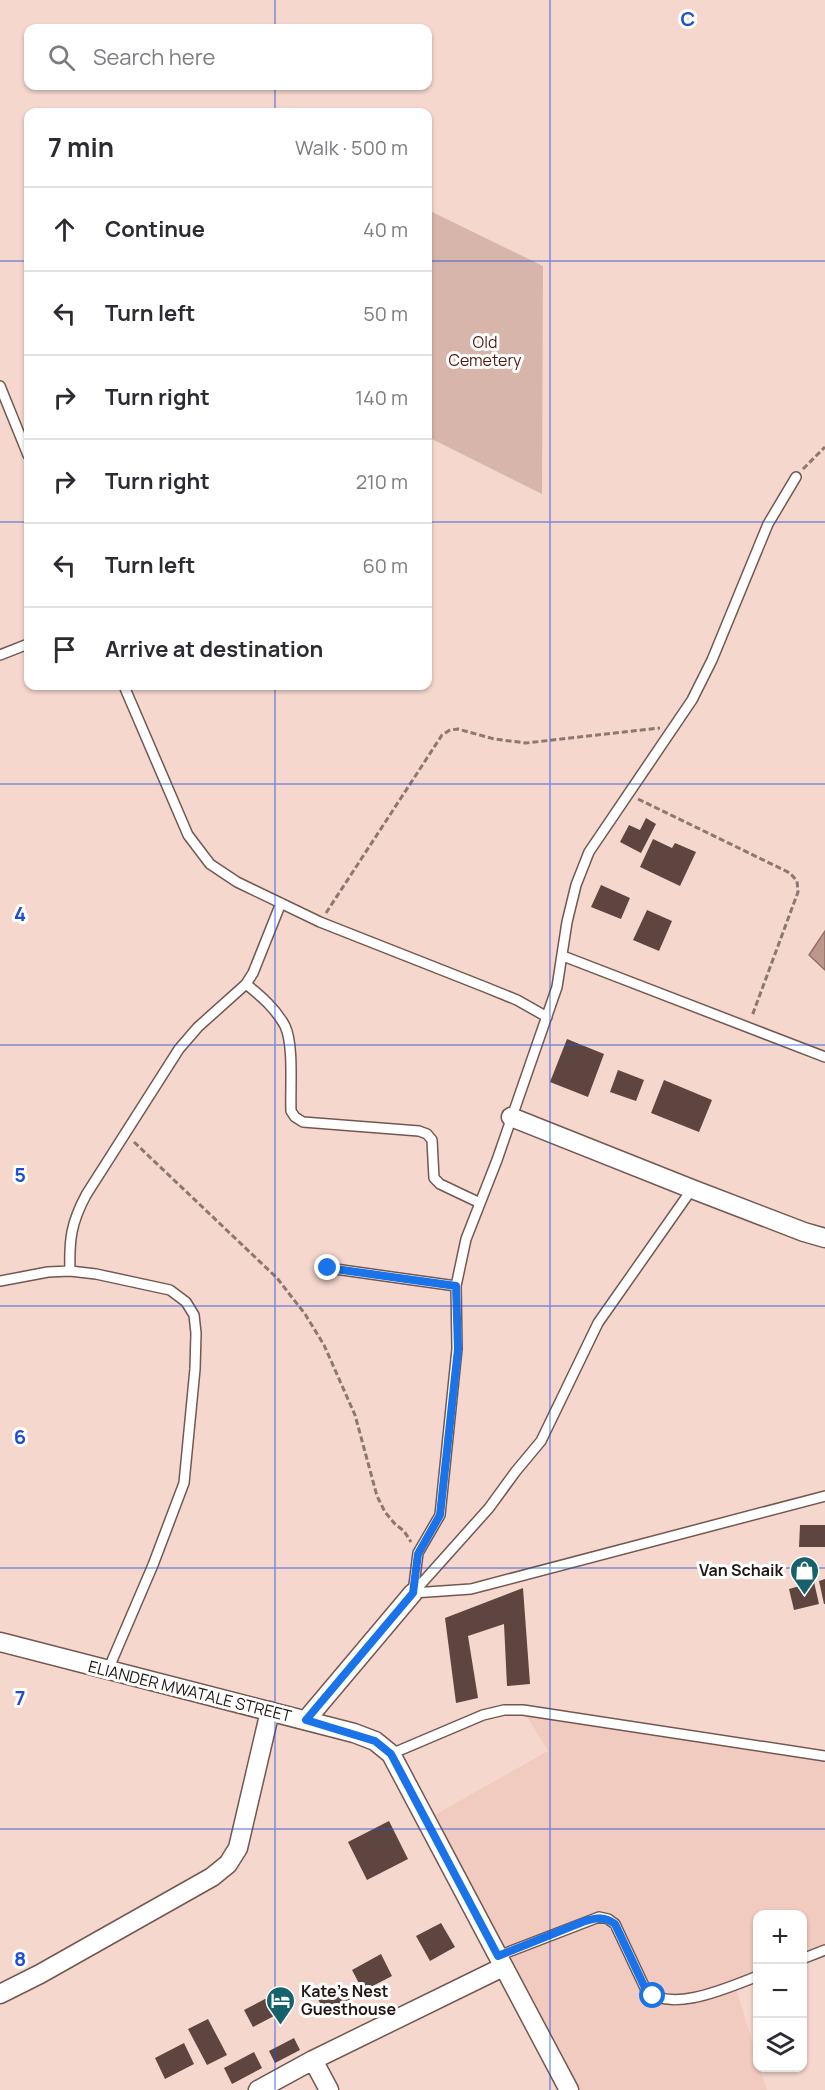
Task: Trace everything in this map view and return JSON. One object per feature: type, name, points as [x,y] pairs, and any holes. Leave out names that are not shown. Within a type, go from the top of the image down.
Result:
[{"type":"street","points":[[511,1117],[692,1189],[825,1238]]},
{"type":"street","points":[[306,1720],[413,1593]]},
{"type":"street","name":"ELIANDER MWATALE STREET","points":[[0,1642],[306,1720],[375,1741],[391,1754],[569,2090]]},
{"type":"street","points":[[0,1994],[40,1974],[212,1877],[228,1864],[238,1848],[270,1712]]},
{"type":"street","points":[[258,2090],[501,1962]]},
{"type":"street","points":[[313,2060],[329,2090]]},
{"type":"lane","points":[[0,386],[24,445]]},
{"type":"lane","points":[[413,1593],[418,1554],[440,1515],[458,1349],[456,1286],[466,1239],[556,987],[576,885],[589,852],[692,700],[712,660],[768,524],[796,477]]},
{"type":"lane","points":[[0,655],[24,646]]},
{"type":"lane","points":[[126,690],[188,835],[210,864],[237,882],[320,922],[517,1000],[546,1017]]},
{"type":"lane","points":[[70,1271],[69,1243],[76,1214],[179,1049],[198,1027],[246,984],[253,973],[281,903]]},
{"type":"lane","points":[[563,956],[825,1057]]},
{"type":"lane","points":[[246,984],[267,1002],[285,1027],[291,1048],[291,1111],[295,1117],[303,1122],[419,1131],[427,1134],[432,1140],[434,1178],[440,1184],[480,1203]]},
{"type":"lane","points":[[413,1593],[489,1508],[541,1441],[598,1323],[692,1189]]},
{"type":"lane","points":[[328,1268],[456,1286]]},
{"type":"lane","points":[[0,1281],[48,1272],[70,1271],[96,1274],[170,1290],[186,1302],[194,1315],[196,1333],[194,1380],[184,1483],[153,1565],[108,1670]]},
{"type":"lane","points":[[413,1593],[471,1589],[825,1496]]},
{"type":"lane","points":[[391,1754],[483,1714],[504,1710],[523,1710],[825,1756]]},
{"type":"lane","points":[[501,1962],[598,1917],[608,1919],[615,1924],[646,1990],[653,1996],[673,2001],[708,1993],[753,1978]]},
{"type":"lane","points":[[807,1957],[825,1950]]},
{"type":"path","points":[[796,477],[825,447]]},
{"type":"path","points":[[320,922],[442,735],[450,730],[458,729],[494,739],[526,742],[674,727]]},
{"type":"path","points":[[627,794],[790,873],[797,881],[798,892],[748,1026]]},
{"type":"path","points":[[125,1133],[277,1278],[305,1314],[324,1345],[355,1415],[377,1496],[385,1512],[395,1524],[404,1530],[418,1554]]},
{"type":"shaded area","points":[[825,931],[825,970],[809,955]]},
{"type":"shaded area","points":[[523,1710],[825,1756],[825,1950],[807,1957],[807,1910],[753,1910],[753,1978],[735,1985],[753,2045],[753,2072],[761,2072],[767,2090],[569,2090],[426,1820],[548,1751]]},
{"type":"green space","name":"Old Cemetery","points":[[432,212],[543,266],[542,494],[432,439]]},
{"type":"building","points":[[646,818],[656,824],[641,853],[620,842],[629,825],[640,830]]},
{"type":"building","points":[[653,839],[672,848],[675,843],[696,852],[680,886],[640,867]]},
{"type":"building","points":[[601,885],[630,898],[621,919],[591,907]]},
{"type":"building","points":[[647,910],[672,921],[659,951],[633,940]]},
{"type":"building","points":[[567,1039],[604,1054],[588,1097],[550,1082]]},
{"type":"building","points":[[618,1070],[644,1080],[636,1101],[610,1092]]},
{"type":"building","points":[[664,1080],[712,1100],[699,1132],[651,1113]]},
{"type":"building","points":[[800,1525],[825,1525],[825,1547],[799,1547]]},
{"type":"building","points":[[825,1579],[825,1604],[824,1604],[819,1581]]},
{"type":"building","name":"Van Schaik","points":[[814,1582],[819,1604],[794,1610],[789,1589]]},
{"type":"building","points":[[523,1588],[530,1684],[507,1686],[504,1624],[468,1636],[478,1698],[456,1703],[445,1618]]},
{"type":"building","points":[[389,1821],[408,1859],[367,1880],[348,1842]]},
{"type":"building","points":[[441,1923],[455,1947],[430,1961],[416,1936]]},
{"type":"building","points":[[381,1954],[392,1976],[363,1991],[352,1970]]},
{"type":"building","points":[[342,1983],[352,2005],[327,2017],[316,1995]]},
{"type":"building","points":[[286,1988],[295,2005],[253,2027],[244,2010]]},
{"type":"building","points":[[208,2019],[227,2055],[207,2065],[188,2029]]},
{"type":"building","points":[[294,2038],[300,2050],[275,2063],[269,2051]]},
{"type":"building","points":[[184,2043],[194,2064],[165,2079],[155,2058]]},
{"type":"building","points":[[254,2052],[262,2068],[232,2084],[224,2068]]},
{"type":"place","name":"Van Schaik","points":[[804,1596]]},
{"type":"place","name":"Kate's Nest Guesthouse","points":[[280,2026]]},
{"type":"route","points":[[328,1268],[456,1286],[458,1349],[440,1515],[418,1554],[413,1593],[306,1720],[375,1741],[391,1754],[498,1956],[585,1921],[598,1917],[608,1919],[615,1924],[646,1990],[653,1996]]}]
